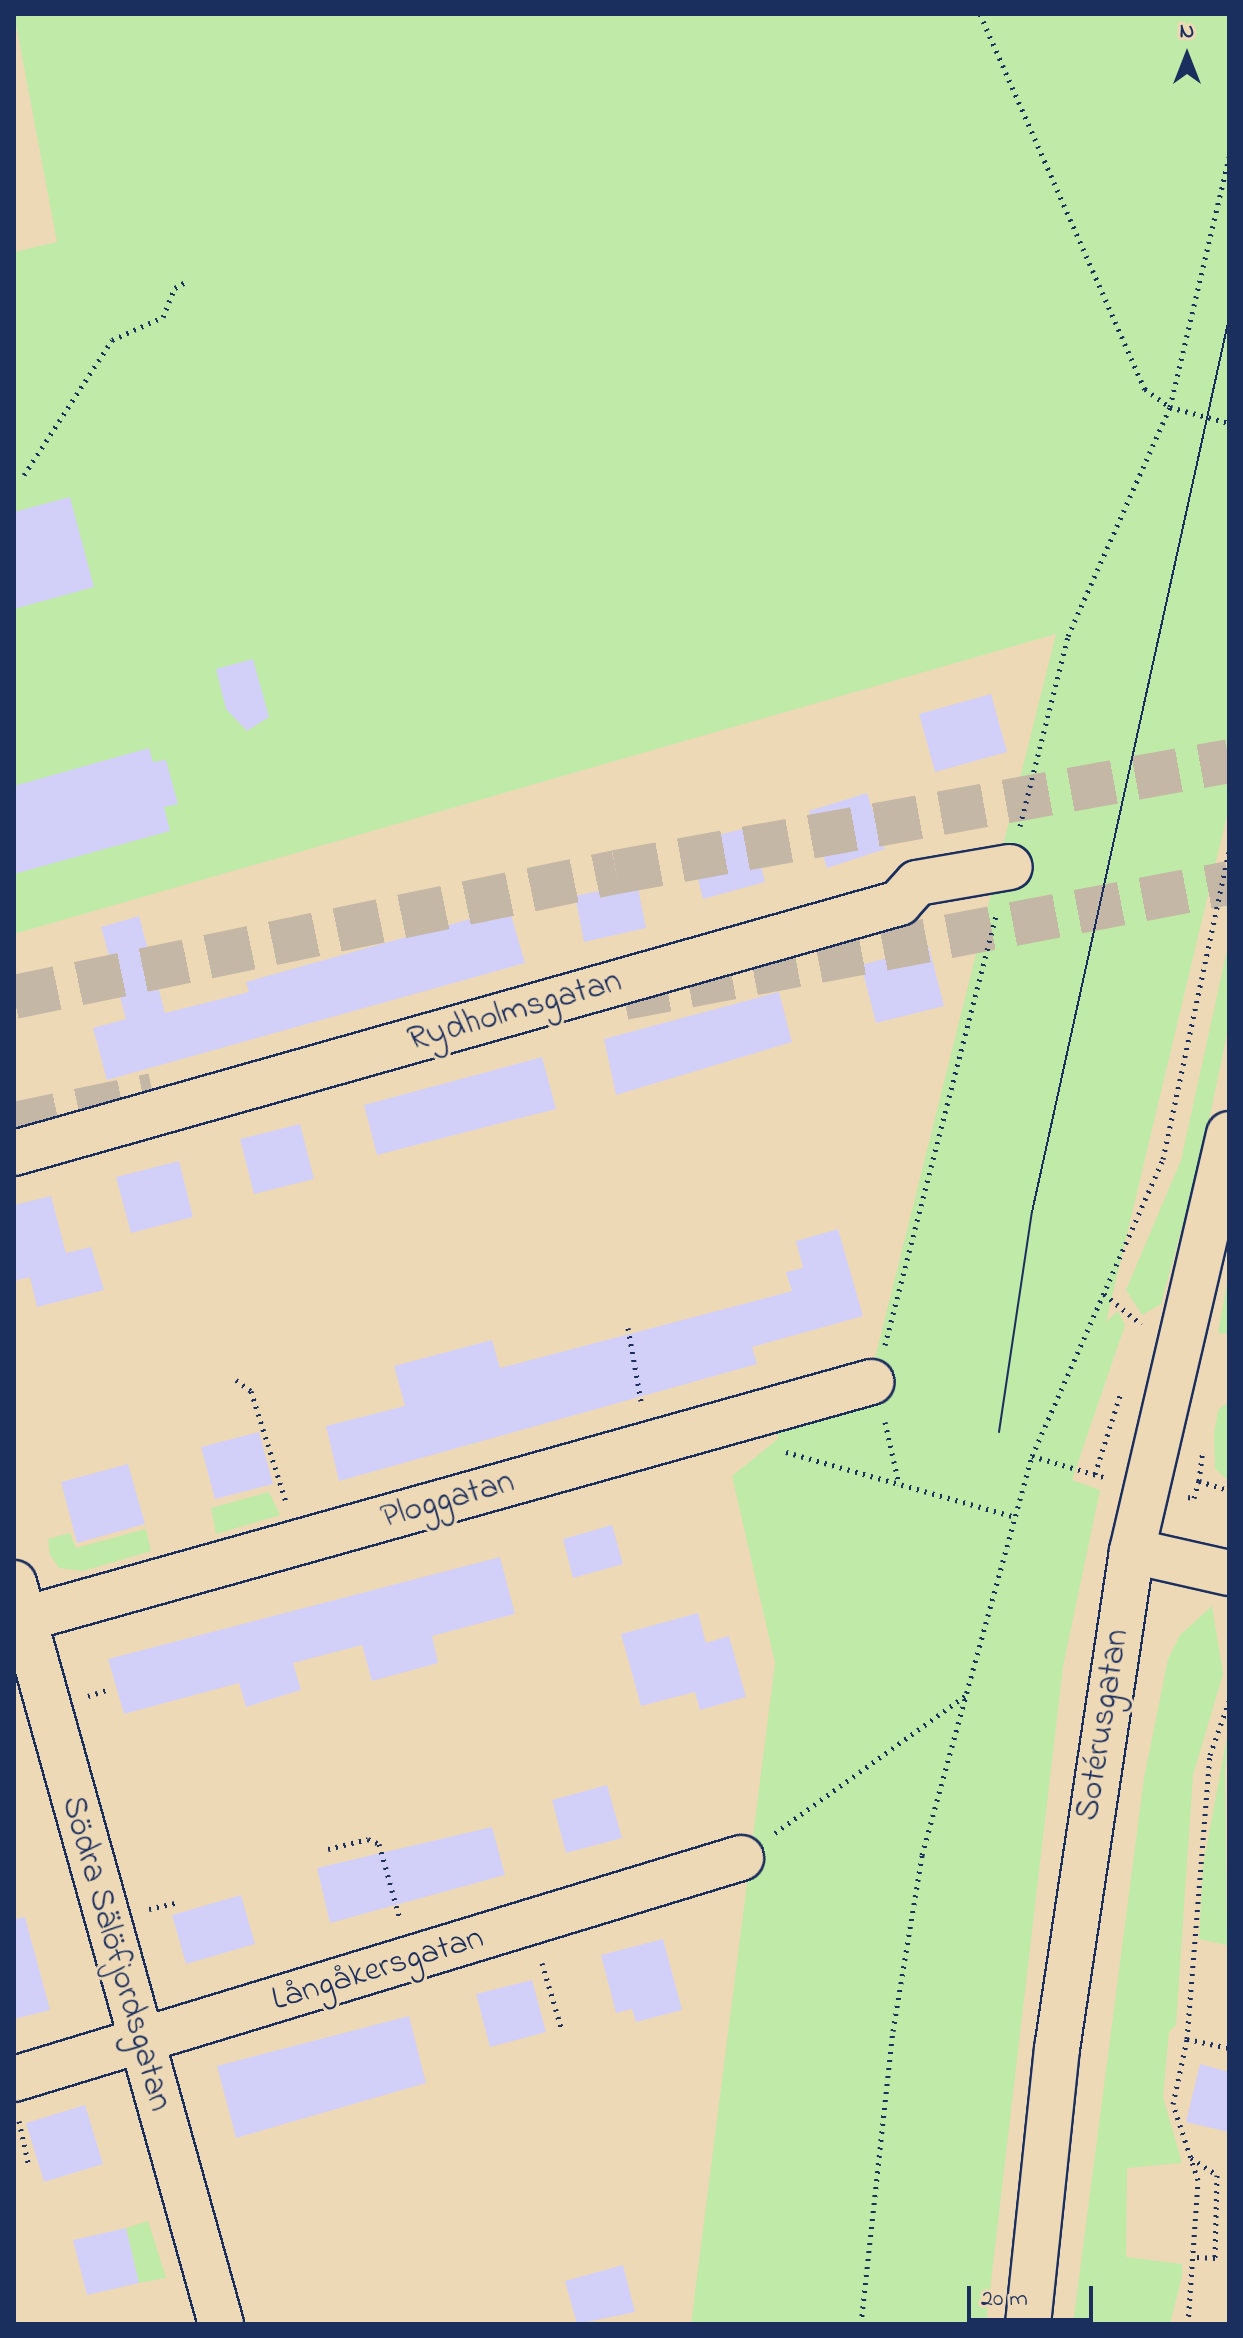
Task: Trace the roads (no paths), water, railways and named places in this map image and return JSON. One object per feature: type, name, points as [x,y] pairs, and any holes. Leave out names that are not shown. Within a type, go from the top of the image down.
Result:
[{"type":"street","name":"Rydholmsgatan","points":[[14,1153],[899,903],[917,883],[1010,867]]},
{"type":"street","name":"Sotérusgatan","points":[[1028,2324],[1059,2034],[1132,1551],[1229,1134]]},
{"type":"street","name":"Ploggatan","points":[[19,1601],[299,1544],[871,1382]]},
{"type":"street","points":[[1132,1551],[1229,1573]]},
{"type":"street","name":"Södra Sälöfjordsgatan","points":[[19,1601],[139,2043],[221,2324]]},
{"type":"street","name":"Långåkersgatan","points":[[14,2079],[741,1858]]},
{"type":"tunnel","points":[[14,997],[616,872],[1229,761]]},
{"type":"tunnel","points":[[624,998],[1229,883]]},
{"type":"tunnel","points":[[14,1124],[153,1095]]},
{"type":"tram line","points":[[999,1432],[1032,1212],[1229,318]]}]
